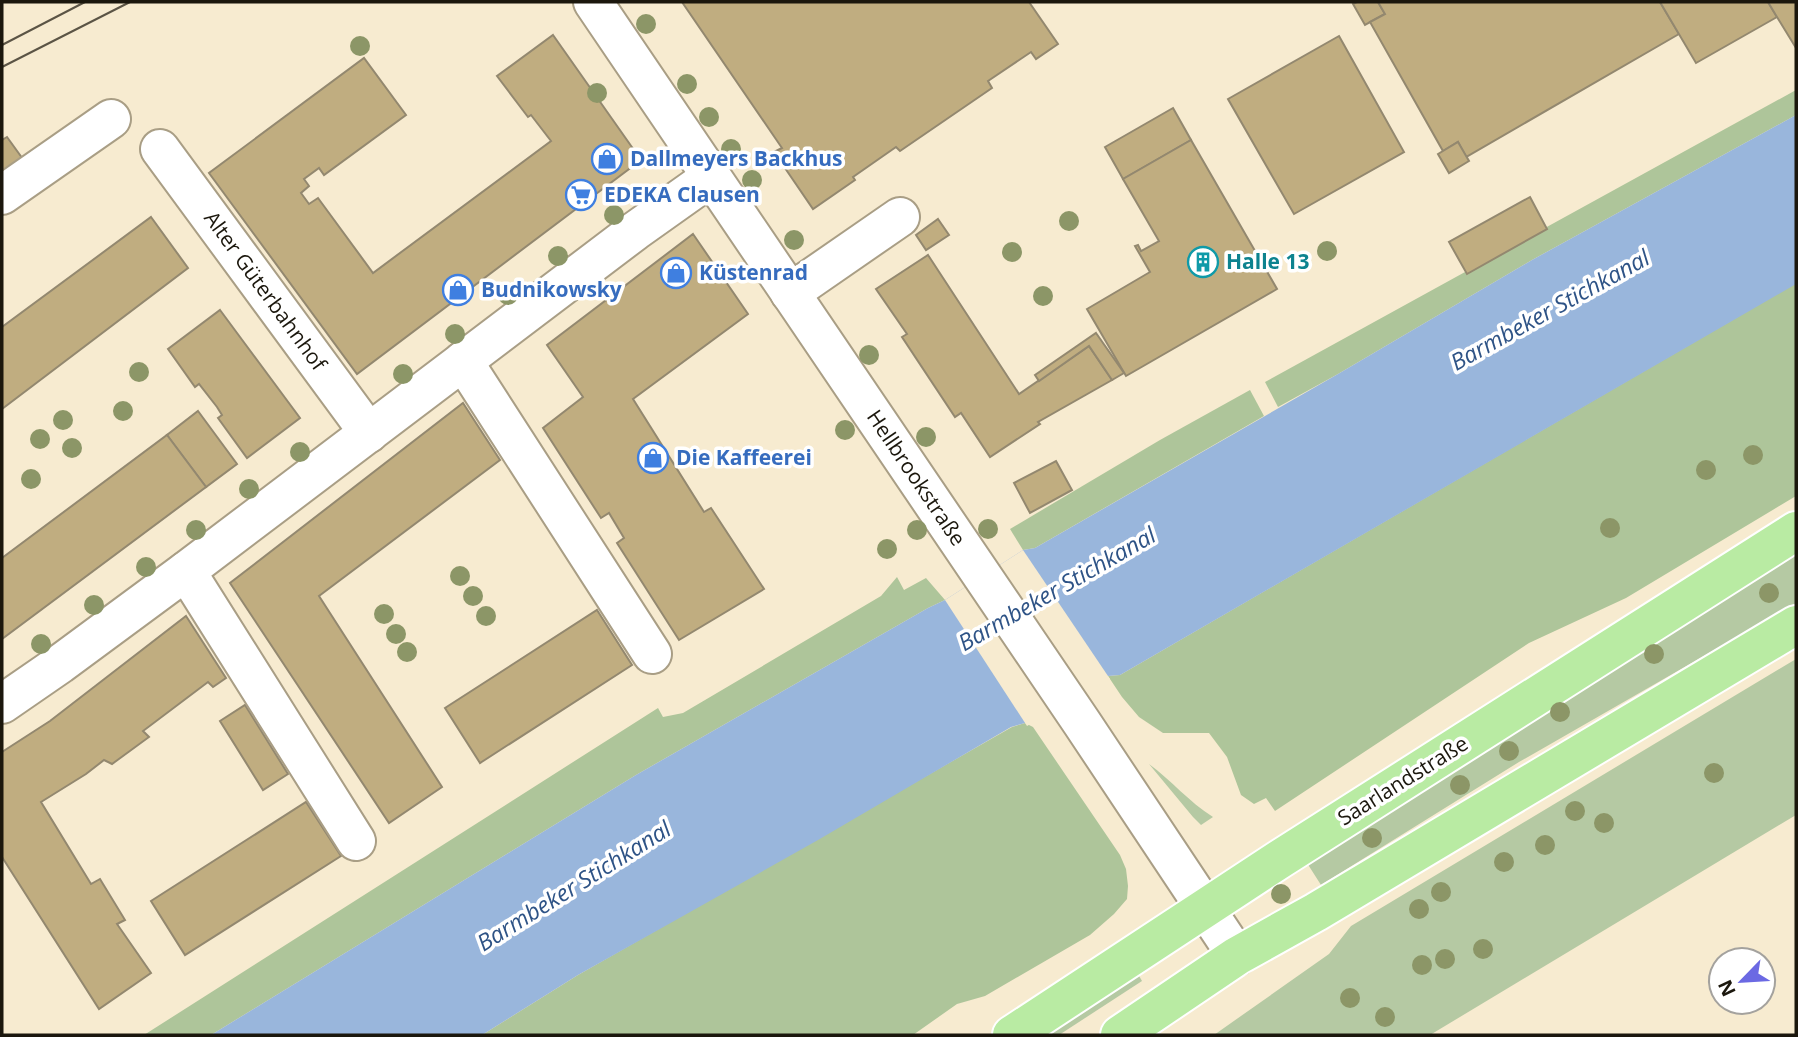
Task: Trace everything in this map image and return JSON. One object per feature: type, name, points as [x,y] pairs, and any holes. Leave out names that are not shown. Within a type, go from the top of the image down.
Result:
[{"type":"main road","name":"Saarlandstraße","points":[[1012,1035],[1302,845],[1796,531]]},
{"type":"main road","points":[[1120,1035],[1237,956],[1316,912],[1796,625]]},
{"type":"street","name":"Hellbrookstraße","points":[[593,2],[1237,956]]},
{"type":"street","points":[[2,195],[111,120]]},
{"type":"street","name":"Alter Güterbahnhof","points":[[160,149],[248,248],[369,433]]},
{"type":"street","points":[[2,704],[186,571],[635,231],[711,177]]},
{"type":"street","points":[[790,293],[900,217]]},
{"type":"street","points":[[463,361],[652,654]]},
{"type":"street","points":[[186,571],[356,841]]},
{"type":"green space","points":[[1796,90],[1796,115],[1532,260],[1278,407],[1265,382]]},
{"type":"green space","points":[[1796,283],[1796,496],[1626,598],[1529,643],[1275,811],[1266,798],[1254,804],[1241,795],[1227,757],[1209,733],[1163,733],[1139,717],[1108,676],[1120,675]]},
{"type":"green space","points":[[1250,390],[1264,416],[1035,548],[1023,550],[1010,529]]},
{"type":"green space","points":[[1796,553],[1796,603],[1519,762],[1321,885],[1307,863]]},
{"type":"green space","points":[[897,577],[904,590],[926,578],[945,600],[636,775],[211,1035],[144,1035],[658,708],[663,717],[683,713],[881,596]]},
{"type":"green space","points":[[1796,659],[1796,815],[1430,1035],[1214,1035],[1329,954],[1351,926]]},
{"type":"green space","points":[[1025,723],[1033,727],[1120,855],[1126,869],[1127,899],[1090,935],[985,996],[957,1004],[913,1035],[482,1035],[578,975],[1012,727]]},
{"type":"green space","points":[[1149,764],[1196,805],[1213,817],[1201,825]]},
{"type":"green space","points":[[1138,974],[1142,981],[1059,1035],[1045,1035]]},
{"type":"water","name":"Barmbeker Stichkanal","points":[[1796,115],[1796,284],[1120,675],[1108,676],[1025,723],[1011,727],[818,840],[578,975],[482,1035],[211,1035],[636,775],[945,600],[1023,550],[1035,548],[1532,260]]},
{"type":"pier","points":[[1023,550],[1110,679],[1027,726],[945,600]]},
{"type":"building","points":[[682,2],[1029,2],[1058,44],[1036,59],[1031,52],[988,81],[992,88],[900,151],[896,147],[813,209],[774,152],[782,148]]},
{"type":"building","points":[[1378,2],[1385,14],[1365,25],[1353,4]]},
{"type":"building","points":[[1378,2],[1660,2],[1679,34],[1466,157],[1458,142],[1443,151],[1370,22],[1385,14]]},
{"type":"building","points":[[1660,2],[1768,2],[1777,17],[1696,63]]},
{"type":"building","points":[[1768,2],[1796,2],[1796,48],[1777,17]]},
{"type":"building","points":[[553,35],[641,160],[357,374],[209,173],[364,58],[406,115],[324,175],[319,168],[304,179],[309,186],[301,193],[309,204],[318,198],[373,273],[551,141],[531,115],[528,117],[497,76]]},
{"type":"building","points":[[1339,36],[1404,152],[1294,214],[1228,99]]},
{"type":"building","points":[[1173,108],[1191,140],[1123,179],[1105,147]]},
{"type":"building","points":[[7,137],[25,162],[2,178],[2,140]]},
{"type":"building","name":"Halle 13","points":[[1191,140],[1277,289],[1126,376],[1087,309],[1150,272],[1135,246],[1138,245],[1141,251],[1159,241],[1123,179]]},
{"type":"building","points":[[1458,142],[1469,161],[1449,173],[1438,154]]},
{"type":"building","points":[[1530,197],[1547,229],[1467,274],[1449,242]]},
{"type":"building","points":[[151,217],[188,268],[2,409],[2,327]]},
{"type":"building","points":[[938,219],[949,235],[926,250],[916,235]]},
{"type":"building","points":[[693,234],[748,314],[633,399],[704,512],[711,508],[764,589],[679,640],[617,543],[624,538],[609,513],[601,518],[543,428],[583,397],[547,345]]},
{"type":"building","points":[[928,255],[1019,394],[1089,346],[1112,380],[1038,422],[1040,424],[990,457],[961,413],[955,417],[902,337],[907,334],[876,289]]},
{"type":"building","points":[[220,310],[300,418],[247,458],[218,418],[222,415],[217,407],[199,384],[195,387],[168,349]]},
{"type":"building","points":[[1096,333],[1124,373],[1112,380],[1089,346],[1039,381],[1035,375]]},
{"type":"building","points":[[463,403],[500,460],[319,596],[442,787],[389,823],[230,583]]},
{"type":"building","points":[[198,411],[237,464],[206,487],[167,435]]},
{"type":"building","points":[[167,435],[206,487],[2,639],[2,558]]},
{"type":"building","points":[[1056,461],[1072,490],[1030,513],[1014,483]]},
{"type":"building","points":[[597,610],[632,665],[480,763],[445,708]]},
{"type":"building","points":[[186,616],[226,678],[213,687],[208,682],[143,731],[149,737],[112,764],[104,760],[41,802],[91,884],[100,879],[125,920],[117,924],[151,973],[99,1009],[2,857],[2,752],[50,721]]},
{"type":"building","points":[[245,705],[288,774],[263,790],[220,721]]},
{"type":"building","points":[[306,802],[341,856],[185,955],[151,901]]},
{"type":"tram line","points":[[2,45],[85,2]]},
{"type":"tram line","points":[[2,67],[130,2]]},
{"type":"place","name":"Dallmeyers Backhus","points":[[607,159]]},
{"type":"place","name":"EDEKA Clausen","points":[[581,195]]},
{"type":"place","name":"Halle 13","points":[[1203,262]]},
{"type":"place","name":"Küstenrad","points":[[676,273]]},
{"type":"place","name":"Budnikowsky","points":[[458,290]]},
{"type":"place","name":"Die Kaffeerei","points":[[653,458]]}]
